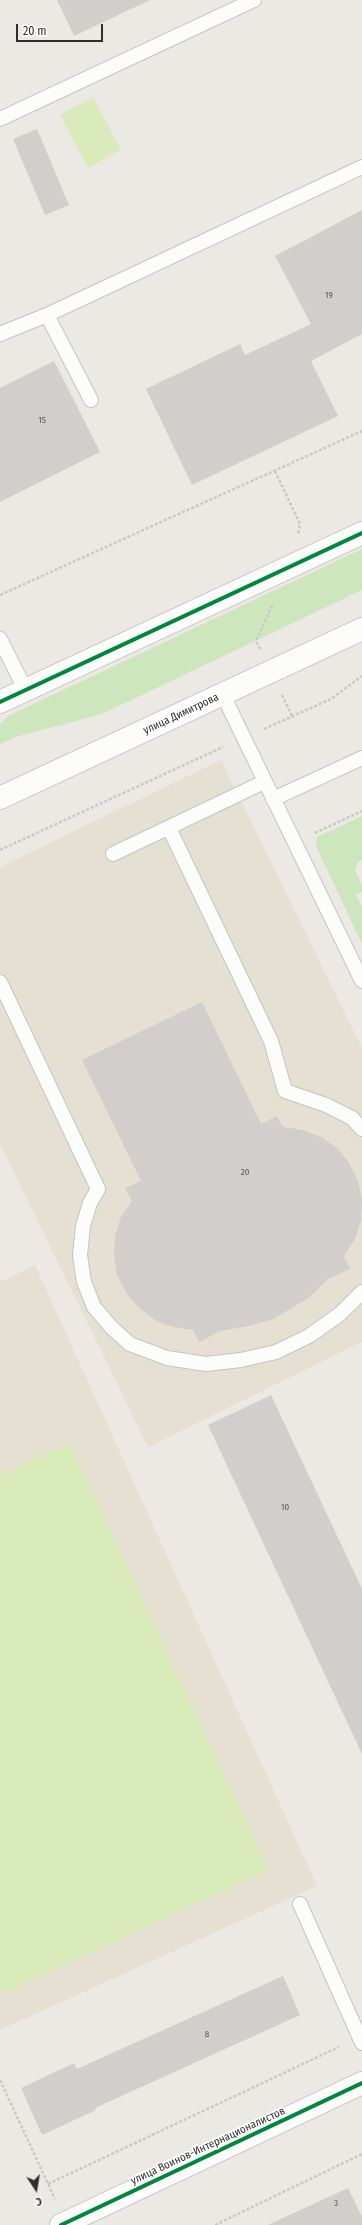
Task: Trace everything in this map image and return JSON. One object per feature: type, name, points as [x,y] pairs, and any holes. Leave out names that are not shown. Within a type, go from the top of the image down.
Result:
[{"type":"street","points":[[0,702],[362,533]]},
{"type":"street","name":"улица Димитрова","points":[[0,798],[362,629]]},
{"type":"street","name":"улица Воинов-Интернационалистов","points":[[63,2224],[362,2083]]},
{"type":"lane","points":[[0,120],[254,0]]},
{"type":"lane","points":[[0,334],[47,315],[362,167]]},
{"type":"lane","points":[[47,315],[91,400]]},
{"type":"lane","points":[[0,639],[26,691]]},
{"type":"lane","points":[[223,695],[362,981]]},
{"type":"lane","points":[[273,799],[362,758]]},
{"type":"lane","points":[[113,854],[264,782]]},
{"type":"lane","points":[[169,828],[271,1040],[285,1091],[326,1105],[352,1118],[362,1129]]},
{"type":"lane","points":[[0,982],[98,1189],[90,1202],[83,1226],[80,1255],[84,1282],[94,1307],[112,1328],[130,1344],[167,1358],[198,1362],[241,1360],[276,1352],[309,1336],[340,1314],[362,1292]]},
{"type":"lane","points":[[300,1904],[361,2040]]},
{"type":"path","points":[[0,595],[362,431]]},
{"type":"path","points":[[0,850],[188,762],[331,699],[362,676]]},
{"type":"path","points":[[294,843],[362,811]]},
{"type":"path","points":[[48,2184],[361,2040]]},
{"type":"path","points":[[0,2080],[48,2184],[63,2224]]},
{"type":"path","points":[[215,2225],[362,2154]]},
{"type":"shaded area","points":[[221,760],[362,1048],[362,1342],[148,1447],[0,1144],[0,867]]},
{"type":"shaded area","points":[[35,1265],[317,1886],[0,2030],[0,1282]]},
{"type":"green space","points":[[93,97],[121,150],[88,168],[60,115]]},
{"type":"green space","points":[[362,549],[362,590],[102,714],[19,736],[0,744],[0,724],[8,716]]},
{"type":"green space","points":[[362,816],[362,860],[358,862],[355,871],[362,885],[362,892],[356,895],[362,907],[362,944],[316,846],[317,837]]},
{"type":"green space","points":[[70,1443],[269,1870],[3,1994],[0,1987],[0,1475]]},
{"type":"building","points":[[57,0],[150,0],[74,36]]},
{"type":"building","points":[[37,129],[69,205],[45,215],[13,139]]},
{"type":"building","points":[[362,210],[362,334],[311,361],[338,416],[192,485],[146,389],[240,344],[245,355],[311,324],[275,256]]},
{"type":"building","points":[[54,361],[100,452],[0,502],[0,388]]},
{"type":"building","points":[[202,1002],[261,1124],[277,1116],[283,1127],[303,1130],[321,1137],[337,1148],[349,1163],[358,1181],[362,1200],[361,1220],[355,1239],[344,1256],[350,1269],[328,1279],[310,1297],[273,1319],[249,1326],[220,1331],[199,1342],[193,1330],[173,1327],[155,1320],[139,1308],[126,1293],[117,1275],[114,1256],[115,1236],[121,1217],[132,1201],[125,1188],[141,1181],[82,1060]]},
{"type":"building","points":[[271,1395],[362,1589],[362,1754],[208,1425]]},
{"type":"building","points":[[283,1976],[300,2015],[95,2108],[96,2110],[42,2135],[21,2088],[74,2063],[77,2069]]},
{"type":"building","points":[[348,2188],[362,2217],[362,2225],[268,2225]]},
{"type":"cycle path","points":[[0,702],[362,533]]},
{"type":"cycle path","points":[[61,2225],[362,2083]]}]
